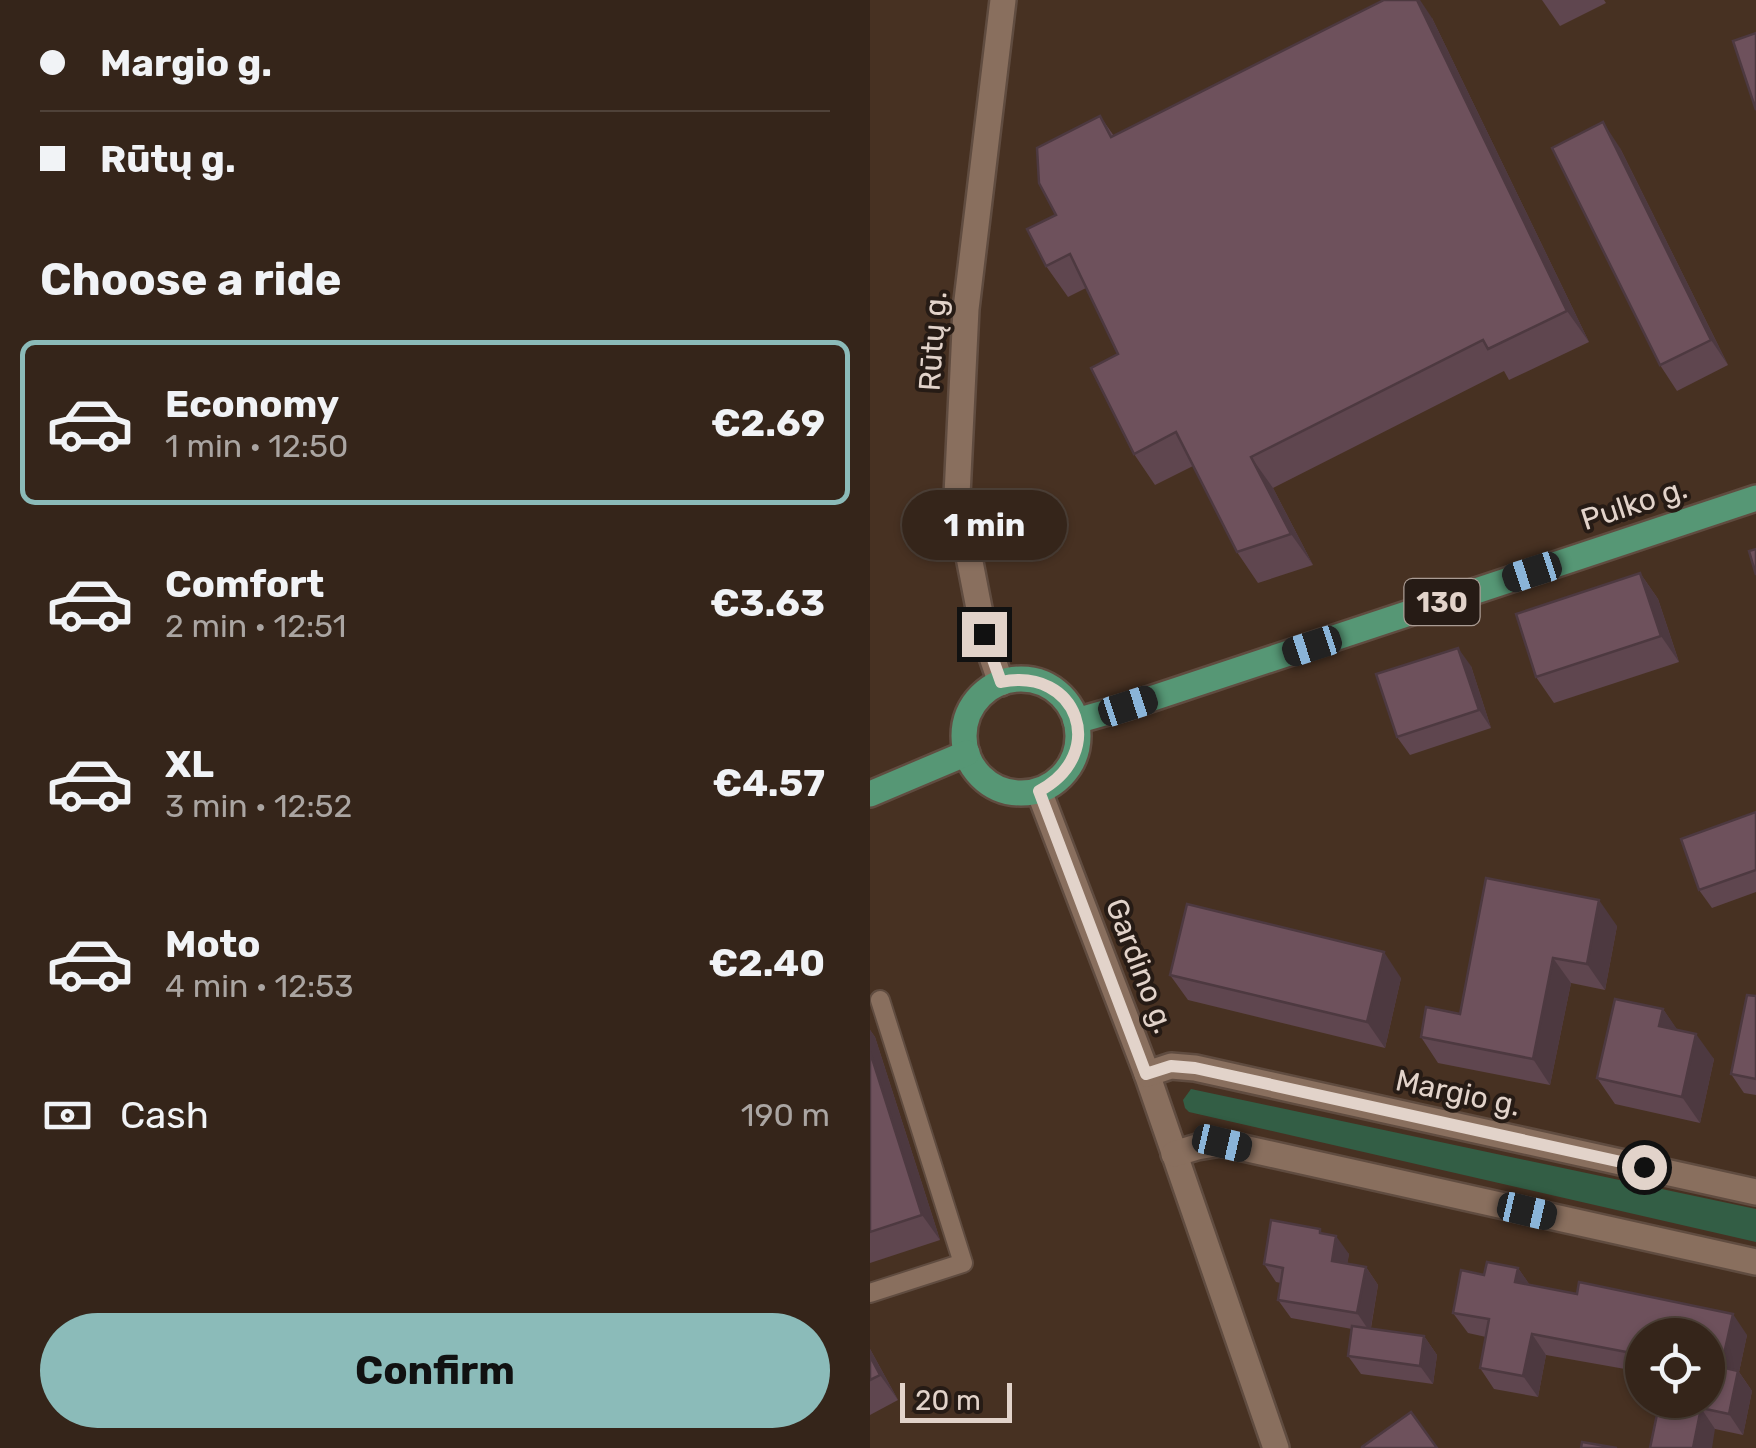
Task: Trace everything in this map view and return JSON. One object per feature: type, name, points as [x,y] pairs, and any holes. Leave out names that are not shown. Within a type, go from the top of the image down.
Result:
[{"type":"main road","name":"Pulko g.","points":[[1076,722],[1756,498]]},
{"type":"main road","points":[[1020,678],[1056,690],[1069,704],[1076,722],[1079,738],[1067,770],[1039,791],[1004,790],[988,782],[975,770],[967,753],[964,736],[974,704],[1001,682],[1020,678]]},
{"type":"main road","points":[[870,794],[967,753]]},
{"type":"street","name":"Rūtų g.","points":[[1001,682],[984,634],[957,494],[966,309],[1002,0]]},
{"type":"street","name":"Gardino g.","points":[[1039,791],[1146,1074],[1276,1448]]},
{"type":"street","name":"Margio g.","points":[[1146,1074],[1171,1066],[1195,1068],[1756,1192]]},
{"type":"street","points":[[1174,1154],[1222,1143],[1756,1262]]},
{"type":"lane","points":[[870,1293],[963,1263],[880,1000]]},
{"type":"green space","points":[[1191,1089],[1756,1209],[1756,1242],[1189,1112],[1183,1100]]},
{"type":"building","points":[[1384,0],[1417,0],[1567,311],[1488,349],[1483,340],[1251,457],[1291,534],[1237,552],[1176,432],[1134,454],[1091,368],[1118,354],[1070,254],[1046,266],[1027,229],[1056,215],[1039,183],[1037,148],[1100,116],[1111,137]]},
{"type":"building","points":[[1756,33],[1756,110],[1733,41]]},
{"type":"building","points":[[1603,122],[1711,340],[1660,365],[1552,148]]},
{"type":"building","points":[[1756,549],[1756,575],[1749,551]]},
{"type":"building","points":[[1640,573],[1661,636],[1536,677],[1516,614]]},
{"type":"building","points":[[1458,648],[1479,710],[1397,737],[1376,674]]},
{"type":"building","points":[[1756,812],[1756,870],[1699,890],[1681,839]]},
{"type":"building","points":[[1486,878],[1599,900],[1587,964],[1553,958],[1533,1059],[1421,1037],[1426,1007],[1460,1014]]},
{"type":"building","points":[[1187,904],[1384,952],[1367,1022],[1170,975]]},
{"type":"building","points":[[1747,995],[1756,996],[1756,1079],[1731,1074]]},
{"type":"building","points":[[1615,999],[1663,1009],[1659,1026],[1696,1034],[1682,1097],[1597,1078]]},
{"type":"building","points":[[870,1052],[922,1215],[870,1232]]},
{"type":"building","points":[[1271,1220],[1336,1236],[1332,1261],[1366,1267],[1357,1313],[1278,1300],[1283,1268],[1264,1264]]},
{"type":"building","points":[[1487,1262],[1518,1268],[1515,1282],[1577,1294],[1579,1282],[1733,1314],[1725,1349],[1725,1318],[1625,1318],[1625,1352],[1532,1334],[1523,1376],[1480,1368],[1489,1319],[1453,1313],[1461,1270],[1484,1275]]},
{"type":"building","points":[[1352,1326],[1424,1336],[1420,1366],[1348,1356]]},
{"type":"building","points":[[870,1356],[880,1375],[870,1380]]},
{"type":"building","points":[[1725,1368],[1738,1371],[1729,1414],[1725,1413]]},
{"type":"building","points":[[1411,1412],[1437,1448],[1362,1448],[1362,1447]]},
{"type":"building","points":[[1656,1418],[1699,1418],[1693,1448],[1650,1448]]},
{"type":"building","points":[[1582,1442],[1617,1448],[1581,1448]]},
{"type":"route","points":[[984,634],[1001,682],[1020,678],[1056,690],[1069,704],[1076,722],[1079,738],[1067,770],[1039,791],[1146,1074],[1171,1066],[1195,1068],[1644,1167]]}]
